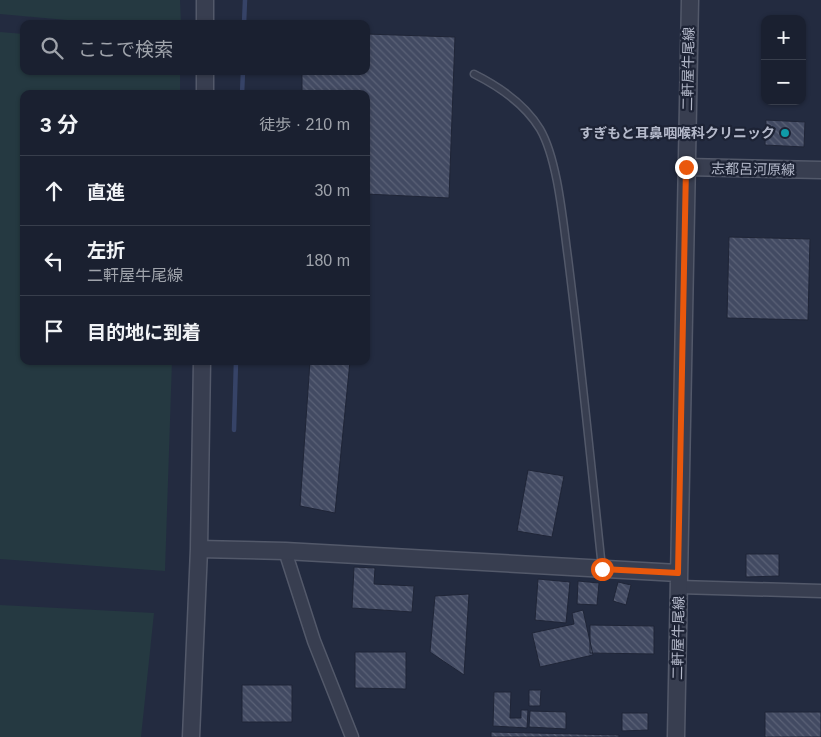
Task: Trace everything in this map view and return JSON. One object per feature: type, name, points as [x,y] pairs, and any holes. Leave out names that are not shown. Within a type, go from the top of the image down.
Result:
[{"type":"street","points":[[205,0],[205,20]]},
{"type":"street","name":"二軒屋牛尾線","points":[[676,737],[690,0]]},
{"type":"street","points":[[205,75],[205,90]]},
{"type":"street","name":"志都呂河原線","points":[[686,167],[821,170]]},
{"type":"street","points":[[191,737],[199,549],[202,365]]},
{"type":"street","points":[[199,549],[285,551],[602,569],[678,580],[821,591]]},
{"type":"street","points":[[285,551],[314,641],[352,737]]},
{"type":"lane","points":[[474,74],[500,87],[523,108],[540,130],[552,161],[562,216],[578,334],[602,569]]},
{"type":"shaded area","points":[[0,0],[180,0],[181,20],[67,20],[0,14]]},
{"type":"shaded area","points":[[0,32],[20,34],[20,75],[180,75],[180,90],[20,90],[20,365],[172,365],[165,571],[0,559]]},
{"type":"shaded area","points":[[0,605],[154,613],[141,737],[0,737]]},
{"type":"building","points":[[370,34],[455,37],[449,198],[370,194],[370,90],[302,90],[302,75],[370,75]]},
{"type":"building","name":"すぎもと耳鼻咽喉科クリニック","points":[[766,120],[805,122],[804,147],[765,145]]},
{"type":"building","points":[[729,237],[810,239],[808,320],[727,318]]},
{"type":"building","points":[[310,365],[350,365],[335,513],[300,506]]},
{"type":"building","points":[[528,470],[564,476],[552,537],[517,531]]},
{"type":"building","points":[[746,554],[779,554],[779,576],[746,577]]},
{"type":"building","points":[[354,567],[375,568],[374,584],[414,586],[412,612],[352,608]]},
{"type":"building","points":[[538,579],[570,582],[566,623],[535,620]]},
{"type":"building","points":[[578,581],[599,583],[597,605],[577,604]]},
{"type":"building","points":[[618,582],[631,585],[626,605],[613,601]]},
{"type":"building","points":[[469,594],[464,675],[430,652],[435,596]]},
{"type":"building","points":[[583,610],[593,655],[540,667],[532,633],[574,624],[572,613]]},
{"type":"building","points":[[590,625],[654,626],[654,654],[590,653]]},
{"type":"building","points":[[355,652],[406,652],[406,689],[355,688]]},
{"type":"building","points":[[242,685],[292,685],[292,722],[242,722]]},
{"type":"building","points":[[529,690],[541,690],[540,706],[529,706]]},
{"type":"building","points":[[494,692],[511,692],[510,718],[521,718],[521,710],[528,710],[527,728],[493,726]]},
{"type":"building","points":[[530,711],[566,712],[566,729],[529,727]]},
{"type":"building","points":[[765,712],[821,712],[821,737],[765,737]]},
{"type":"building","points":[[622,713],[648,713],[648,730],[622,731]]},
{"type":"building","points":[[491,732],[619,735],[619,737],[491,737]]},
{"type":"waterway","points":[[244,20],[245,0]]},
{"type":"waterway","points":[[242,90],[243,75]]},
{"type":"waterway","points":[[234,430],[236,365]]},
{"type":"place","name":"すぎもと耳鼻咽喉科クリニック","points":[[785,133]]},
{"type":"route","points":[[602,569],[678,573],[686,167]]}]
